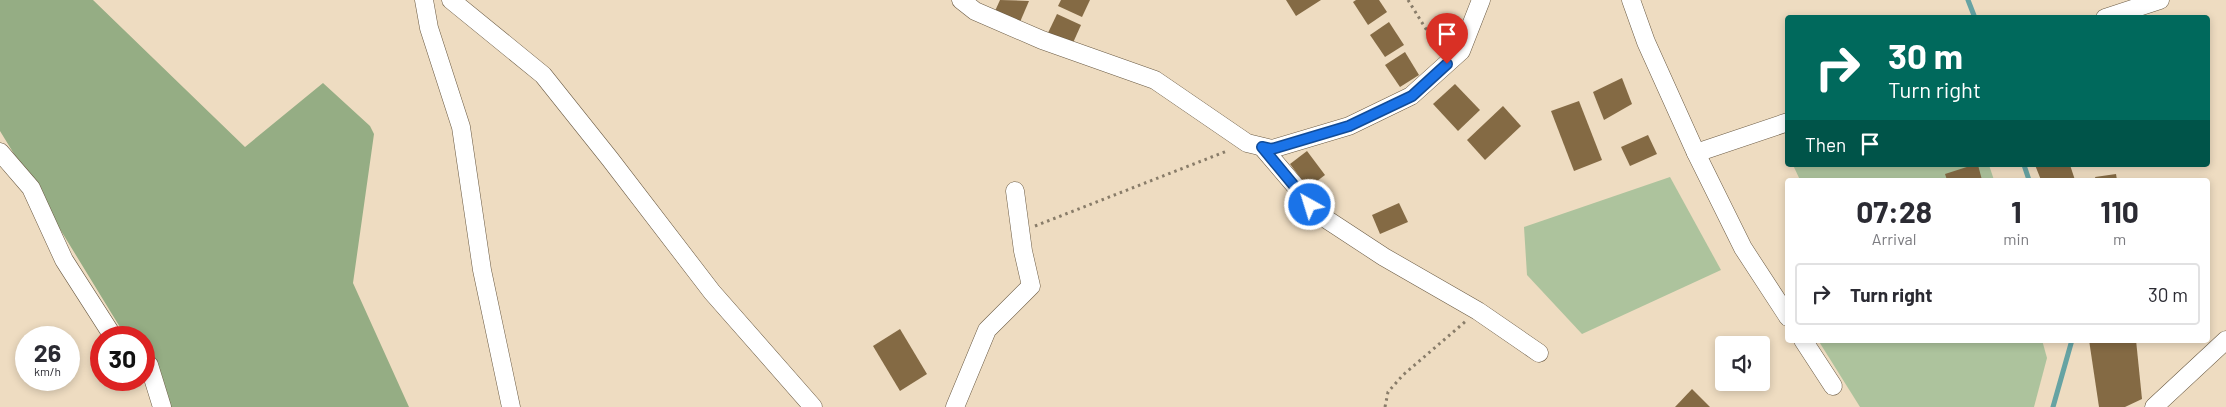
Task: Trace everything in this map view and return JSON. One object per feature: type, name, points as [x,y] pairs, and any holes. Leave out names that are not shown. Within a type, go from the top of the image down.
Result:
[{"type":"street","points":[[424,0],[429,28],[461,127],[482,270],[511,407]]},
{"type":"street","points":[[451,0],[543,75],[610,158],[712,292],[813,407]]},
{"type":"street","points":[[960,0],[978,6],[1042,40],[1155,80],[1255,145],[1320,215],[1384,257],[1478,311],[1539,353]]},
{"type":"street","points":[[1255,145],[1272,149],[1349,126],[1412,96],[1461,51],[1482,0]]},
{"type":"street","points":[[1631,0],[1646,42],[1696,153],[1743,248],[1785,312]]},
{"type":"street","points":[[2113,15],[2160,0]]},
{"type":"street","points":[[1696,153],[1785,123]]},
{"type":"street","points":[[0,152],[31,188],[64,260],[106,326]]},
{"type":"street","points":[[956,407],[987,330],[1031,286],[1015,191]]},
{"type":"street","points":[[2154,407],[2226,340]]},
{"type":"street","points":[[1805,343],[1833,386]]},
{"type":"street","points":[[155,384],[162,407]]},
{"type":"path","points":[[1408,0],[1447,64]]},
{"type":"path","points":[[1021,231],[1255,145]]},
{"type":"path","points":[[1385,407],[1388,392],[1403,374],[1478,311]]},
{"type":"green space","points":[[0,0],[93,0],[245,147],[323,83],[370,126],[374,134],[353,283],[409,407],[164,407],[155,389],[155,326],[119,326],[0,131]]},
{"type":"green space","points":[[1794,167],[1990,167],[1993,178],[1799,178]]},
{"type":"green space","points":[[1670,177],[1721,270],[1582,334],[1527,275],[1524,227]]},
{"type":"green space","points":[[1820,343],[2043,343],[2047,358],[2034,407],[1860,407]]},
{"type":"building","points":[[1000,0],[1029,1],[1020,22],[995,11]]},
{"type":"building","points":[[1061,0],[1090,0],[1082,17],[1058,6]]},
{"type":"building","points":[[1286,0],[1321,0],[1296,16]]},
{"type":"building","points":[[1356,0],[1379,0],[1387,12],[1368,25],[1353,2]]},
{"type":"building","points":[[1057,14],[1081,25],[1072,45],[1047,35]]},
{"type":"building","points":[[1389,22],[1404,45],[1385,57],[1370,35]]},
{"type":"building","points":[[1405,52],[1419,75],[1400,87],[1385,65]]},
{"type":"building","points":[[1622,78],[1632,104],[1604,120],[1593,92]]},
{"type":"building","points":[[1455,84],[1480,110],[1458,131],[1433,104]]},
{"type":"building","points":[[1579,101],[1602,160],[1574,171],[1551,111]]},
{"type":"building","points":[[1503,106],[1521,126],[1485,160],[1467,140]]},
{"type":"building","points":[[1648,135],[1657,154],[1630,166],[1621,147]]},
{"type":"building","points":[[1307,151],[1325,175],[1308,188],[1290,164]]},
{"type":"building","points":[[1967,167],[1979,167],[1981,178],[1946,178],[1945,174]]},
{"type":"building","points":[[2036,167],[2071,167],[2074,178],[2040,178]]},
{"type":"building","points":[[2116,174],[2117,178],[2095,178]]},
{"type":"building","points":[[1399,203],[1408,222],[1380,234],[1372,215]]},
{"type":"building","points":[[900,329],[927,374],[900,391],[873,346]]},
{"type":"building","points":[[2089,343],[2136,343],[2142,399],[2125,407],[2099,407]]},
{"type":"building","points":[[1692,389],[1710,407],[1675,407]]},
{"type":"waterway","points":[[1968,0],[1974,15]]},
{"type":"waterway","points":[[2025,167],[2028,178]]},
{"type":"waterway","points":[[2053,407],[2071,343]]},
{"type":"route","points":[[1310,205],[1262,147],[1272,149],[1349,126],[1412,96],[1447,64]]}]
